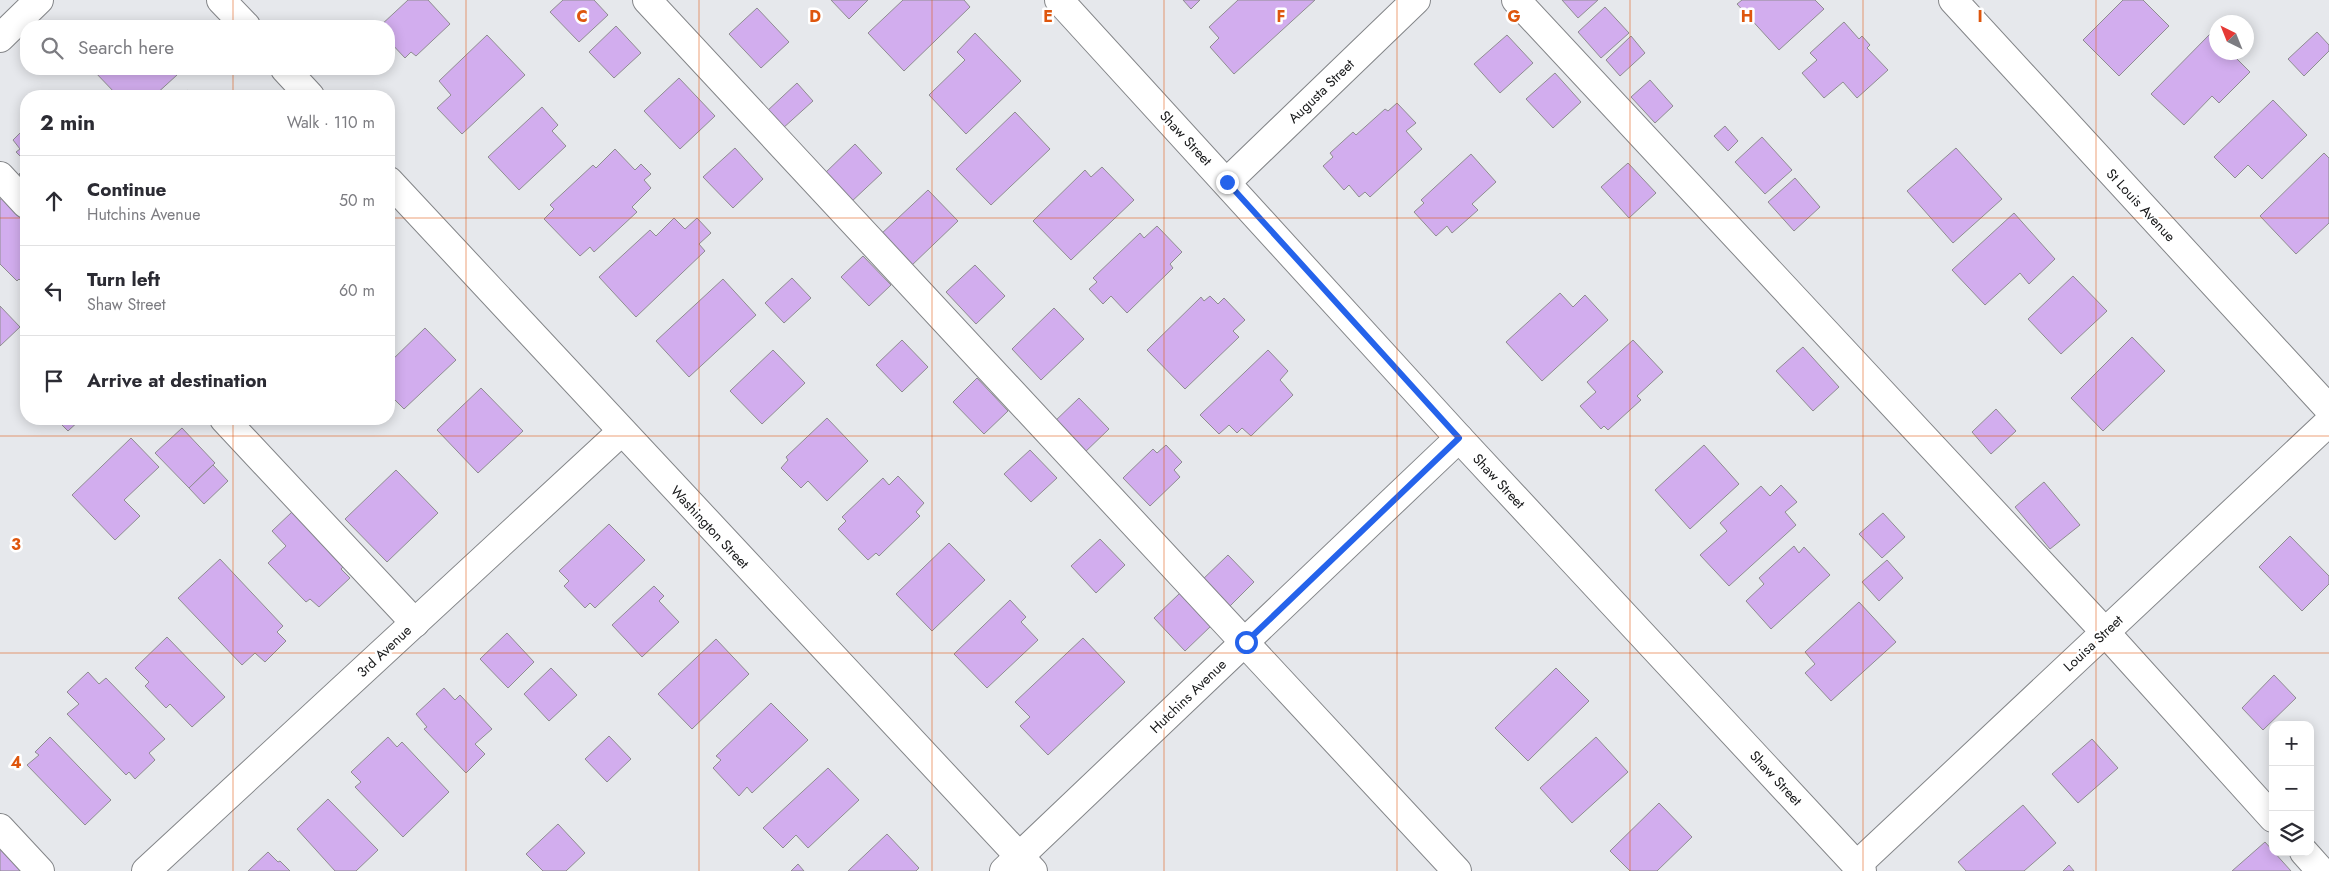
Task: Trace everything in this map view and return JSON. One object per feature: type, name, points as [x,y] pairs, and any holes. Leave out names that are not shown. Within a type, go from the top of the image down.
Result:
[{"type":"street","points":[[0,38],[39,0]]},
{"type":"street","points":[[221,0],[240,20]]},
{"type":"street","points":[[647,0],[1457,871]]},
{"type":"street","name":"Shaw Street","points":[[1059,0],[1459,438],[1860,868]]},
{"type":"street","name":"Augusta Street","points":[[1227,182],[1416,0]]},
{"type":"street","points":[[1516,0],[2105,632],[2269,814]]},
{"type":"street","name":"St Louis Avenue","points":[[1953,0],[2329,409]]},
{"type":"street","points":[[291,75],[304,90]]},
{"type":"street","points":[[0,176],[20,198]]},
{"type":"street","name":"Washington Street","points":[[395,187],[1019,866]]},
{"type":"street","name":"Louisa Street","points":[[1860,868],[2105,632],[2329,422]]},
{"type":"street","points":[[230,425],[415,623]]},
{"type":"street","name":"3rd Avenue","points":[[146,871],[621,432]]},
{"type":"street","name":"Hutchins Avenue","points":[[1019,866],[1246,642],[1459,438]]},
{"type":"street","points":[[0,828],[40,871]]},
{"type":"street","points":[[2308,856],[2321,871]]},
{"type":"building","points":[[408,0],[428,0],[450,24],[416,56],[411,52],[405,58],[395,47],[395,20],[386,20]]},
{"type":"building","points":[[563,0],[594,0],[608,15],[579,42],[550,12]]},
{"type":"building","points":[[831,0],[868,0],[849,19]]},
{"type":"building","points":[[903,0],[964,0],[970,7],[904,71],[868,33]]},
{"type":"building","points":[[1183,0],[1200,0],[1191,9]]},
{"type":"building","points":[[1238,0],[1315,0],[1234,74],[1210,47],[1219,38],[1209,27]]},
{"type":"building","points":[[1562,0],[1598,0],[1578,18]]},
{"type":"building","points":[[1742,0],[1815,0],[1824,9],[1779,50],[1737,4]]},
{"type":"building","points":[[2123,0],[2143,0],[2169,26],[2119,76],[2083,40]]},
{"type":"building","points":[[1605,7],[1629,33],[1601,58],[1578,32]]},
{"type":"building","points":[[757,8],[789,42],[761,68],[729,34]]},
{"type":"building","points":[[1844,22],[1859,39],[1862,36],[1870,45],[1867,48],[1888,70],[1857,98],[1843,82],[1824,98],[1802,73],[1817,60],[1810,53]]},
{"type":"building","points":[[616,26],[641,53],[614,78],[589,52]]},
{"type":"building","points":[[2317,32],[2329,45],[2329,51],[2304,76],[2288,59]]},
{"type":"building","points":[[975,33],[1021,81],[966,134],[929,95],[965,60],[957,52]]},
{"type":"building","points":[[487,35],[525,75],[462,134],[437,108],[451,95],[439,81]]},
{"type":"building","points":[[1507,35],[1533,63],[1500,93],[1474,64]]},
{"type":"building","points":[[2209,35],[2209,60],[2238,60],[2250,72],[2219,103],[2212,96],[2184,125],[2151,94]]},
{"type":"building","points":[[1631,36],[1645,53],[1620,76],[1606,60]]},
{"type":"building","points":[[1555,73],[1581,102],[1553,128],[1526,99]]},
{"type":"building","points":[[98,75],[177,75],[161,90],[112,90]]},
{"type":"building","points":[[679,78],[715,116],[680,149],[644,111]]},
{"type":"building","points":[[1650,80],[1673,106],[1655,123],[1631,97]]},
{"type":"building","points":[[797,83],[813,101],[782,129],[766,112]]},
{"type":"building","points":[[2273,100],[2307,135],[2262,179],[2248,165],[2235,178],[2214,157]]},
{"type":"building","points":[[1397,103],[1416,123],[1406,131],[1422,149],[1370,197],[1365,192],[1359,197],[1349,185],[1344,190],[1323,166],[1333,157],[1330,153],[1353,132],[1356,135],[1385,109],[1388,111]]},
{"type":"building","points":[[542,107],[558,125],[552,131],[566,146],[519,190],[488,157]]},
{"type":"building","points":[[1015,112],[1050,149],[991,205],[956,169]]},
{"type":"building","points":[[1725,126],[1738,141],[1728,151],[1714,136]]},
{"type":"building","points":[[20,133],[20,149],[13,140]]},
{"type":"building","points":[[1762,137],[1792,170],[1765,194],[1735,162]]},
{"type":"building","points":[[855,144],[882,173],[850,203],[823,175]]},
{"type":"building","points":[[735,148],[763,179],[733,208],[703,177]]},
{"type":"building","points":[[1956,148],[2002,199],[1953,243],[1907,191]]},
{"type":"building","points":[[615,149],[635,170],[641,164],[651,174],[644,180],[651,188],[632,207],[637,212],[594,252],[590,247],[580,256],[544,219],[554,209],[550,205],[593,165],[596,168]]},
{"type":"building","points":[[2324,153],[2329,158],[2329,223],[2296,254],[2260,216]]},
{"type":"building","points":[[1471,154],[1496,182],[1472,204],[1478,210],[1452,233],[1447,226],[1436,236],[1414,212],[1424,203],[1421,200]]},
{"type":"building","points":[[1628,163],[1656,193],[1629,218],[1601,187]]},
{"type":"building","points":[[1102,167],[1134,200],[1071,260],[1033,221],[1085,170],[1091,177]]},
{"type":"building","points":[[1795,178],[1820,207],[1794,231],[1768,202]]},
{"type":"building","points":[[928,190],[958,221],[910,267],[880,235]]},
{"type":"building","points":[[2,197],[20,211],[20,280],[17,281],[0,264],[0,200]]},
{"type":"building","points":[[2014,213],[2055,259],[2029,284],[2020,273],[1985,305],[1952,270]]},
{"type":"building","points":[[674,218],[685,229],[697,218],[711,233],[699,244],[705,251],[636,317],[599,277],[650,230],[656,236]]},
{"type":"building","points":[[1157,226],[1182,252],[1170,264],[1173,268],[1127,313],[1111,296],[1103,304],[1089,289],[1097,282],[1093,278],[1140,233],[1144,238]]},
{"type":"building","points":[[863,256],[891,285],[869,306],[841,277]]},
{"type":"building","points":[[975,265],[1005,296],[976,324],[946,292]]},
{"type":"building","points":[[2073,276],[2107,311],[2061,354],[2028,319]]},
{"type":"building","points":[[792,278],[811,298],[784,323],[765,303]]},
{"type":"building","points":[[723,279],[756,315],[689,377],[656,341]]},
{"type":"building","points":[[1560,293],[1573,307],[1585,295],[1608,320],[1542,381],[1506,342]]},
{"type":"building","points":[[1210,296],[1218,304],[1224,298],[1245,320],[1233,331],[1239,337],[1185,389],[1147,350],[1201,297],[1204,301]]},
{"type":"building","points":[[0,306],[20,327],[0,346]]},
{"type":"building","points":[[1054,308],[1084,339],[1041,380],[1012,349]]},
{"type":"building","points":[[425,328],[456,360],[404,409],[395,400],[395,357]]},
{"type":"building","points":[[2132,337],[2165,371],[2103,431],[2071,398]]},
{"type":"building","points":[[902,340],[928,367],[902,392],[876,365]]},
{"type":"building","points":[[1633,340],[1663,372],[1637,396],[1641,400],[1608,430],[1604,426],[1601,429],[1580,406],[1596,392],[1587,382]]},
{"type":"building","points":[[1803,347],[1839,387],[1813,411],[1776,371]]},
{"type":"building","points":[[773,350],[805,383],[762,424],[730,391]]},
{"type":"building","points":[[1268,350],[1288,371],[1280,380],[1293,395],[1251,436],[1242,428],[1237,433],[1229,425],[1219,434],[1200,415]]},
{"type":"building","points":[[977,378],[1008,411],[984,434],[953,402]]},
{"type":"building","points":[[481,388],[523,431],[478,473],[437,430]]},
{"type":"building","points":[[1079,398],[1109,429],[1082,455],[1052,424]]},
{"type":"building","points":[[1996,409],[2016,431],[1991,454],[1972,432]]},
{"type":"building","points":[[827,418],[868,461],[827,501],[808,481],[801,488],[781,468],[788,460],[786,457]]},
{"type":"building","points":[[62,425],[74,425],[68,431]]},
{"type":"building","points":[[182,428],[215,463],[189,488],[155,453]]},
{"type":"building","points":[[131,438],[159,467],[124,500],[140,516],[115,540],[72,495]]},
{"type":"building","points":[[1166,445],[1182,462],[1174,470],[1180,477],[1150,506],[1123,478],[1153,449],[1157,453]]},
{"type":"building","points":[[1704,445],[1739,484],[1690,529],[1655,490]]},
{"type":"building","points":[[1030,450],[1057,478],[1031,502],[1004,474]]},
{"type":"building","points":[[213,465],[228,481],[204,504],[189,488]]},
{"type":"building","points":[[396,470],[438,513],[387,562],[345,519]]},
{"type":"building","points":[[898,476],[924,503],[916,512],[920,516],[879,556],[876,553],[868,560],[838,529],[846,521],[842,517],[883,478],[889,485]]},
{"type":"building","points":[[2044,482],[2080,525],[2050,549],[2015,507]]},
{"type":"building","points":[[1781,485],[1797,502],[1785,512],[1796,525],[1729,586],[1700,555],[1727,531],[1720,523],[1761,486],[1770,496]]},
{"type":"building","points":[[292,512],[343,567],[341,569],[350,578],[319,607],[310,599],[306,602],[268,563],[286,546],[272,531]]},
{"type":"building","points":[[1883,513],[1905,537],[1882,558],[1859,534]]},
{"type":"building","points":[[609,524],[645,560],[595,608],[590,603],[585,608],[564,586],[569,581],[559,571]]},
{"type":"building","points":[[2290,536],[2329,576],[2329,584],[2302,611],[2259,567]]},
{"type":"building","points":[[1100,539],[1125,565],[1096,593],[1071,566]]},
{"type":"building","points":[[949,543],[985,580],[932,631],[896,594]]},
{"type":"building","points":[[1794,546],[1799,553],[1804,547],[1830,575],[1771,629],[1746,601],[1764,584],[1759,578]]},
{"type":"building","points":[[1228,555],[1254,582],[1226,610],[1200,582]]},
{"type":"building","points":[[220,559],[283,626],[277,632],[286,641],[265,662],[255,653],[242,665],[178,598]]},
{"type":"building","points":[[1887,560],[1903,578],[1879,601],[1862,582]]},
{"type":"building","points":[[654,586],[664,596],[659,601],[679,622],[642,657],[612,625]]},
{"type":"building","points":[[1180,593],[1212,625],[1185,651],[1154,618]]},
{"type":"building","points":[[1010,600],[1026,617],[1021,622],[1038,640],[987,688],[954,654]]},
{"type":"building","points":[[1859,602],[1896,642],[1831,701],[1805,673],[1815,664],[1805,652]]},
{"type":"building","points":[[507,633],[534,662],[508,688],[480,659]]},
{"type":"building","points":[[167,637],[225,697],[192,727],[170,704],[166,708],[145,686],[149,682],[135,668]]},
{"type":"building","points":[[1083,638],[1125,682],[1048,755],[1020,726],[1030,717],[1015,702]]},
{"type":"building","points":[[716,639],[749,674],[692,729],[658,694]]},
{"type":"building","points":[[551,668],[577,695],[549,721],[524,694]]},
{"type":"building","points":[[1556,668],[1589,701],[1528,761],[1495,728]]},
{"type":"building","points":[[88,672],[99,684],[106,678],[165,739],[149,753],[155,760],[135,779],[129,772],[126,775],[67,714],[79,704],[67,692]]},
{"type":"building","points":[[2274,675],[2296,698],[2272,721],[2269,721],[2269,724],[2263,730],[2242,708]]},
{"type":"building","points":[[444,688],[455,700],[460,695],[492,729],[475,744],[485,754],[466,773],[424,729],[427,727],[416,714]]},
{"type":"building","points":[[771,703],[808,740],[752,793],[747,787],[739,796],[713,768],[721,760],[716,756]]},
{"type":"building","points":[[609,736],[631,759],[607,782],[585,759]]},
{"type":"building","points":[[50,737],[111,800],[85,825],[27,765],[39,755],[35,752]]},
{"type":"building","points":[[388,737],[397,747],[402,742],[449,792],[403,837],[355,787],[361,782],[351,772]]},
{"type":"building","points":[[1596,737],[1628,772],[1572,823],[1540,788]]},
{"type":"building","points":[[2092,739],[2118,768],[2078,803],[2052,774]]},
{"type":"building","points":[[828,768],[859,800],[808,848],[796,835],[783,848],[763,828]]},
{"type":"building","points":[[328,799],[378,850],[356,871],[335,871],[297,829]]},
{"type":"building","points":[[1659,803],[1692,837],[1657,871],[1630,871],[1610,851]]},
{"type":"building","points":[[2023,805],[2056,843],[2024,871],[1966,871],[1958,862]]},
{"type":"building","points":[[558,824],[585,853],[566,871],[543,871],[526,854]]},
{"type":"building","points":[[887,834],[919,868],[916,871],[848,871]]},
{"type":"building","points":[[2265,842],[2269,846],[2269,856],[2278,856],[2291,871],[2232,871]]},
{"type":"building","points":[[0,849],[21,871],[0,871]]},
{"type":"building","points":[[268,852],[278,862],[280,861],[290,871],[248,871]]},
{"type":"building","points":[[798,864],[804,871],[791,871]]},
{"type":"building","points":[[2069,865],[2074,871],[2063,871]]},
{"type":"route","points":[[1227,182],[1459,438],[1246,642]]}]
